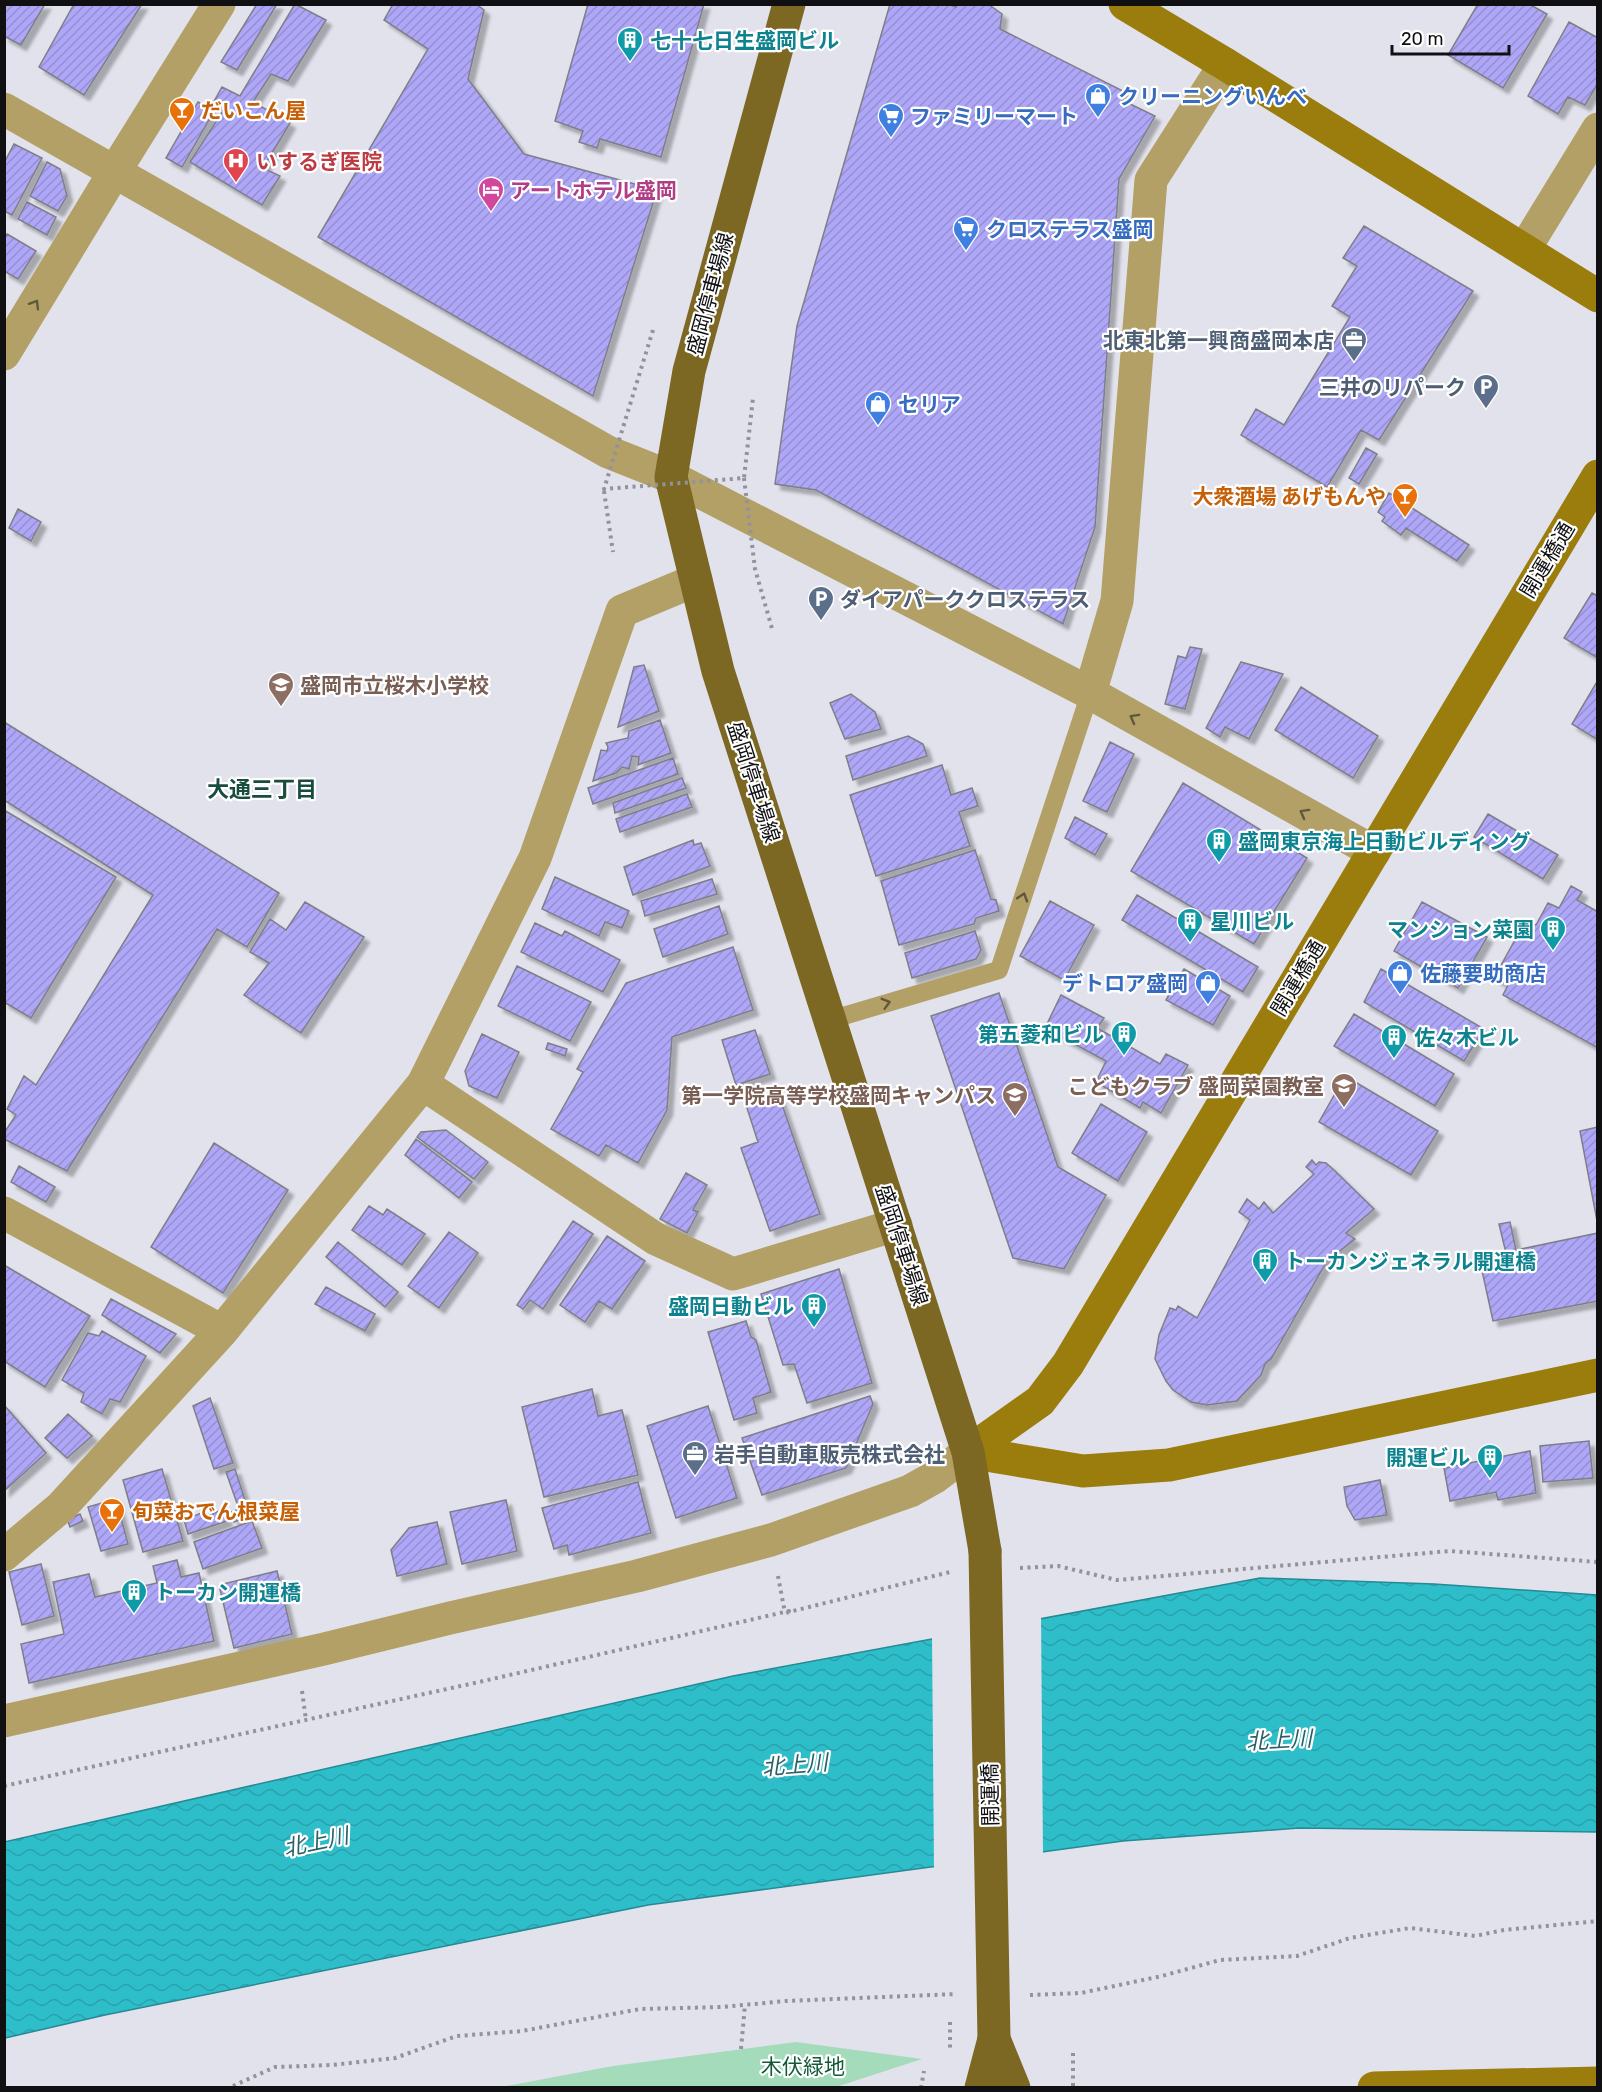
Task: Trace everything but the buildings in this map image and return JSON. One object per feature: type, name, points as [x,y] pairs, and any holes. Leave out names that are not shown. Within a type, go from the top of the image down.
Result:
[{"type":"main road","name":"盛岡停車場線","points":[[789,4],[689,371],[670,477],[718,671],[968,1452],[998,1560]]},
{"type":"main road","name":"開運橋","points":[[994,2040],[998,1560]]},
{"type":"main road","points":[[981,2088],[994,2040]]},
{"type":"main road","points":[[994,2040],[1014,2088]]},
{"type":"street","points":[[4,354],[219,4]]},
{"type":"street","points":[[1125,4],[1598,296]]},
{"type":"street","points":[[1090,693],[1117,601],[1151,180],[1225,64]]},
{"type":"street","points":[[4,108],[608,452],[670,477],[1090,693],[1374,852]]},
{"type":"street","points":[[1524,250],[1598,129]]},
{"type":"street","name":"開運橋通","points":[[968,1452],[1040,1401],[1068,1364],[1598,476]]},
{"type":"street","points":[[4,1555],[62,1506],[222,1331],[423,1084],[535,858],[622,612],[696,580]]},
{"type":"street","points":[[423,1084],[656,1239],[733,1274],[896,1225]]},
{"type":"street","points":[[4,1213],[222,1331]]},
{"type":"street","points":[[4,1721],[637,1576],[771,1540],[910,1491],[935,1477],[968,1452],[1083,1471],[1169,1465],[1598,1375]]},
{"type":"street","points":[[1374,2088],[1598,2083]]},
{"type":"lane","points":[[830,1020],[999,970],[1090,693]]},
{"type":"path","points":[[613,552],[604,489],[653,330]]},
{"type":"path","points":[[753,398],[744,478],[754,569],[773,632]]},
{"type":"path","points":[[594,483],[604,489],[744,478]]},
{"type":"path","points":[[998,1560],[1058,1566],[1118,1580],[1450,1551],[1598,1562]]},
{"type":"path","points":[[4,1786],[479,1682],[789,1611],[785,1613],[943,1573]]},
{"type":"path","points":[[1071,1995],[1162,1976],[1220,1960],[1298,1956],[1350,1938],[1410,1928],[1475,1936],[1504,1930],[1598,1921]]},
{"type":"path","points":[[233,2086],[275,2067],[332,2065],[395,2058],[457,2036],[522,2031],[640,2009],[905,1996]]},
{"type":"path","points":[[741,2049],[745,2005]]},
{"type":"path","points":[[950,2022],[950,2053]]},
{"type":"path","points":[[1073,2053],[1073,2088]]},
{"type":"path","points":[[921,2088],[924,2071]]},
{"type":"green space","name":"木伏緑地","points":[[796,2042],[922,2059],[836,2087],[501,2087],[613,2066]]},
{"type":"water","name":"北上川","points":[[1260,1578],[1434,1584],[1597,1595],[1597,1832],[1299,1828],[1123,1841],[648,1905],[105,2015],[5,2038],[4,1842],[733,1676]]},
{"type":"pier","points":[[1041,1615],[1043,1855],[934,1869],[932,1636]]},
{"type":"place","name":"七十七日生盛岡ビル","points":[[630,63]]},
{"type":"place","name":"クリーニングいんべ","points":[[1098,119]]},
{"type":"place","name":"だいこん屋","points":[[182,133]]},
{"type":"place","name":"ファミリーマート","points":[[891,139]]},
{"type":"place","name":"いするぎ医院","points":[[236,184]]},
{"type":"place","name":"アートホテル盛岡","points":[[491,213]]},
{"type":"place","name":"クロステラス盛岡","points":[[966,252]]},
{"type":"place","name":"北東北第一興商盛岡本店","points":[[1354,363]]},
{"type":"place","name":"三井のリパーク","points":[[1486,410]]},
{"type":"place","name":"セリア","points":[[878,427]]},
{"type":"place","name":"大衆酒場 あげもんや","points":[[1405,519]]},
{"type":"place","name":"ダイアパーククロステラス","points":[[821,622]]},
{"type":"place","name":"盛岡市立桜木小学校","points":[[281,708]]},
{"type":"place","name":"盛岡東京海上日動ビルディング","points":[[1219,864]]},
{"type":"place","name":"星川ビル","points":[[1190,944]]},
{"type":"place","name":"マンション菜園","points":[[1553,952]]},
{"type":"place","name":"佐藤要助商店","points":[[1400,996]]},
{"type":"place","name":"デトロア盛岡","points":[[1208,1006]]},
{"type":"place","name":"第五菱和ビル","points":[[1124,1057]]},
{"type":"place","name":"佐々木ビル","points":[[1394,1060]]},
{"type":"place","name":"こどもクラブ 盛岡菜園教室","points":[[1344,1109]]},
{"type":"place","name":"第一学院高等学校盛岡キャンパス","points":[[1015,1118]]},
{"type":"place","name":"トーカンジェネラル開運橋","points":[[1265,1284]]},
{"type":"place","name":"盛岡日動ビル","points":[[814,1329]]},
{"type":"place","name":"岩手自動車販売株式会社","points":[[695,1477]]},
{"type":"place","name":"開運ビル","points":[[1490,1480]]},
{"type":"place","name":"旬菜おでん根菜屋","points":[[112,1534]]},
{"type":"place","name":"トーカン開運橋","points":[[134,1615]]},
{"type":"district","name":"大通三丁目","points":[[262,789]]}]
